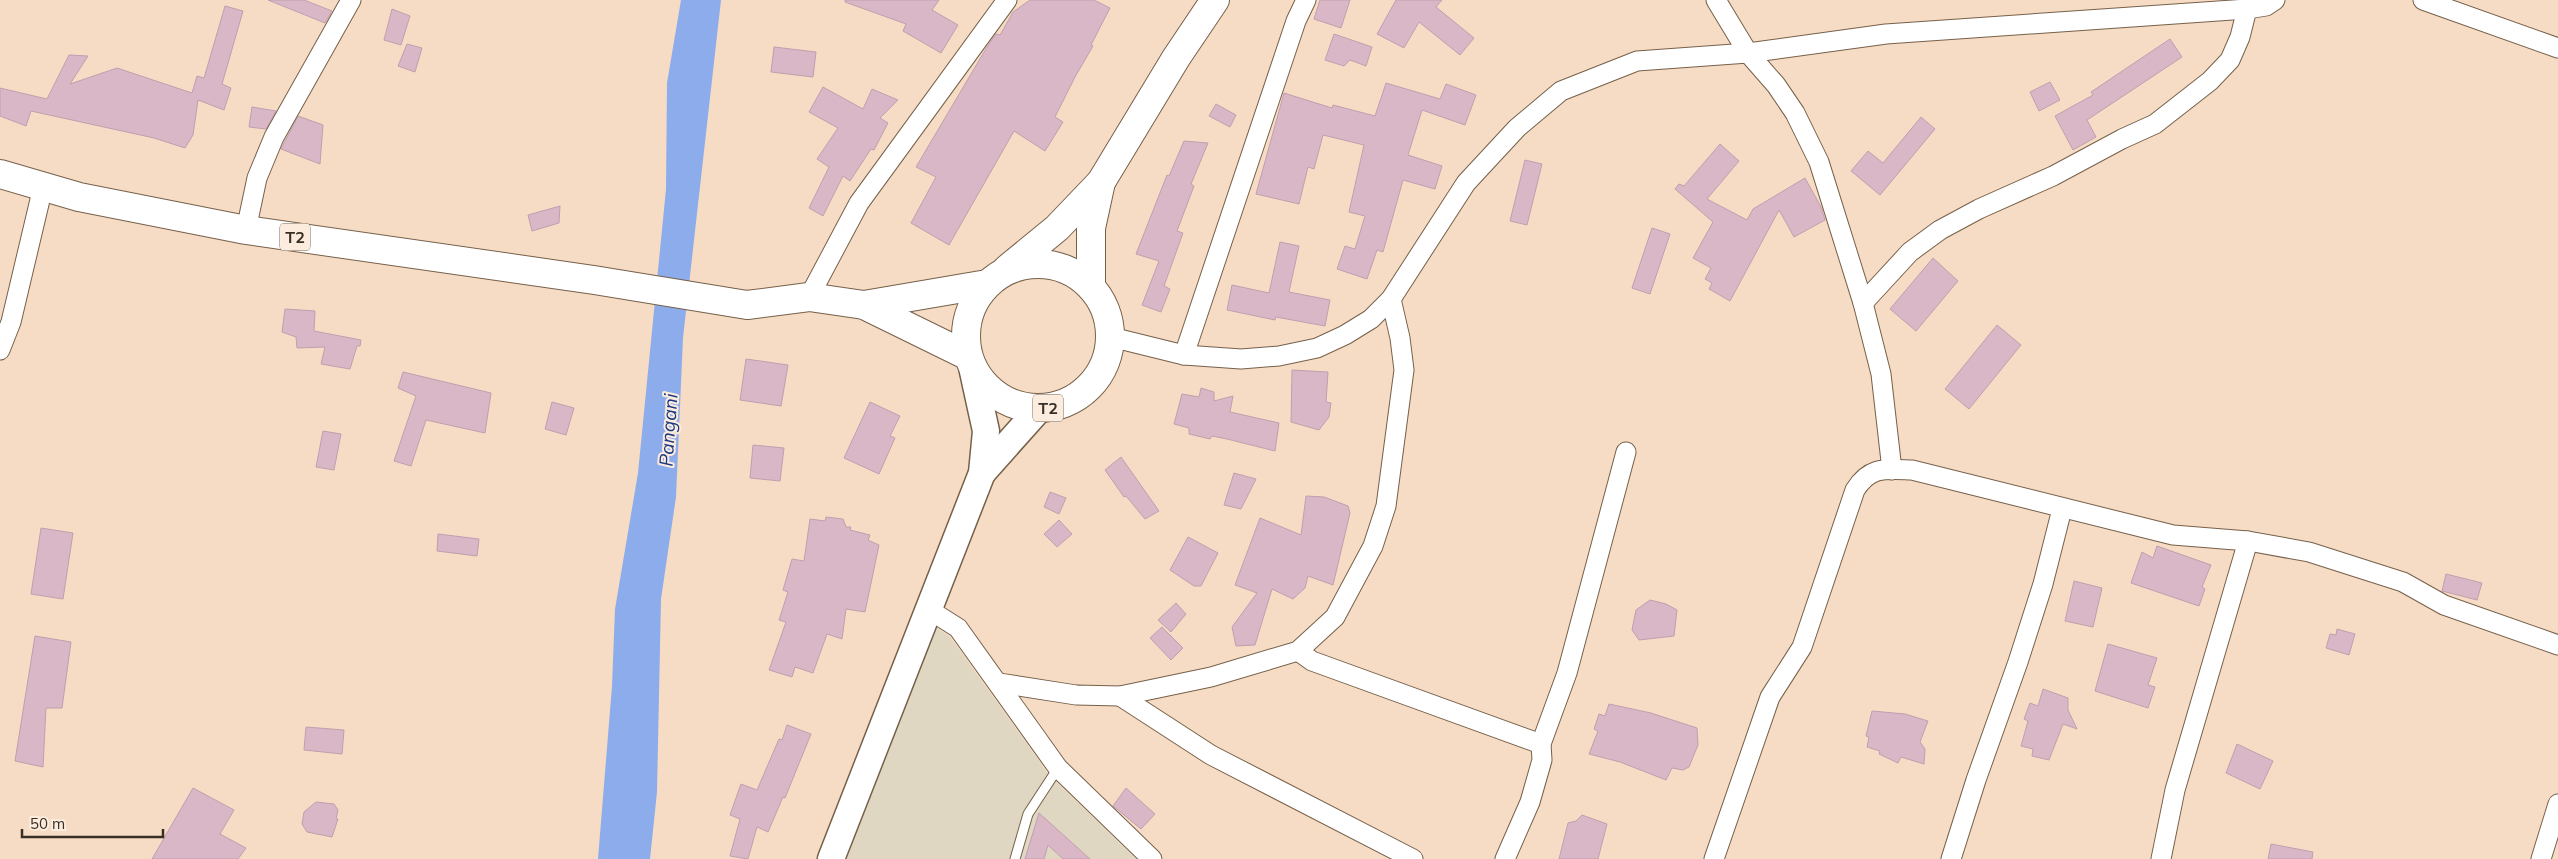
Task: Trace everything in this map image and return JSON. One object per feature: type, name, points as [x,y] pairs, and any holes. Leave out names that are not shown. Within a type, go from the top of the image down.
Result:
[{"type":"highway","name":"T2","points":[[864,305],[996,277],[1028,264],[1051,264],[1072,272],[1091,286],[1106,309],[1111,337],[1105,364],[1089,388],[1066,403],[1039,410],[1012,404],[988,390],[970,362],[965,337],[967,318],[975,299],[996,277],[1057,228],[1101,182],[1176,58],[1215,0]]},
{"type":"highway","name":"T2","points":[[0,174],[79,197],[246,230],[594,280],[747,305],[809,297],[864,305],[970,362]]},
{"type":"highway","name":"T2","points":[[1091,286],[1091,228],[1101,182]]},
{"type":"main road","points":[[832,859],[982,473],[986,431],[970,362]]},
{"type":"main road","points":[[982,473],[1039,410]]},
{"type":"street","points":[[246,230],[257,178],[274,137],[351,0]]},
{"type":"street","points":[[809,297],[859,203],[1007,0]]},
{"type":"street","points":[[1184,355],[1296,21],[1306,0]]},
{"type":"street","points":[[1716,0],[1748,53],[1776,85],[1795,114],[1819,162],[1863,303],[1881,374],[1892,470]]},
{"type":"street","points":[[1111,337],[1184,355],[1241,359],[1279,356],[1317,348],[1345,335],[1371,319],[1391,299],[1466,183],[1517,128],[1561,91],[1637,61],[1748,53],[1886,34],[2247,9],[2266,6],[2275,0]]},
{"type":"street","points":[[2423,0],[2558,48]]},
{"type":"street","points":[[1863,303],[1910,252],[1940,230],[1979,209],[2053,176],[2122,139],[2155,124],[2210,81],[2230,60],[2240,38],[2247,9]]},
{"type":"street","points":[[0,350],[12,322],[43,187]]},
{"type":"street","points":[[999,683],[1076,695],[1120,696],[1211,676],[1298,651],[1335,617],[1373,546],[1386,506],[1404,370],[1400,338],[1391,299]]},
{"type":"street","points":[[1505,859],[1530,802],[1542,760],[1541,744],[1567,673],[1626,452]]},
{"type":"street","points":[[1714,859],[1770,697],[1802,647],[1854,490],[1862,478],[1879,469],[1912,470],[2172,535],[2248,541],[2310,552],[2403,582],[2444,606],[2558,646]]},
{"type":"street","points":[[1951,859],[1976,780],[2044,584],[2062,509]]},
{"type":"street","points":[[2162,859],[2175,790],[2248,541]]},
{"type":"street","points":[[928,609],[958,628],[1058,768],[1152,859]]},
{"type":"street","points":[[1298,651],[1312,661],[1541,744]]},
{"type":"street","points":[[1120,696],[1211,755],[1413,859]]},
{"type":"street","points":[[2541,859],[2555,831],[2558,804]]},
{"type":"lane","points":[[1015,859],[1028,814],[1058,768]]},
{"type":"shaded area","points":[[935,627],[950,637],[1049,775],[1136,859],[847,859]]},
{"type":"water","name":"Pangani","points":[[681,0],[721,0],[683,338],[676,497],[661,599],[657,792],[650,859],[598,859],[612,686],[615,609],[638,473],[666,189],[667,83]]},
{"type":"building","points":[[268,0],[304,0],[332,11],[325,23]]},
{"type":"building","points":[[845,0],[939,0],[932,10],[958,25],[941,53],[903,31],[906,24],[845,2]]},
{"type":"building","points":[[1030,0],[1094,0],[1110,8],[1091,45],[1093,46],[1055,117],[1063,122],[1045,151],[1014,131],[949,245],[911,223],[936,177],[916,167],[987,47],[996,34],[1000,35],[1013,12]]},
{"type":"building","points":[[1320,0],[1350,0],[1341,28],[1314,19]]},
{"type":"building","points":[[1396,0],[1442,0],[1436,7],[1474,38],[1460,55],[1419,22],[1404,48],[1377,34]]},
{"type":"building","points":[[225,6],[243,11],[222,84],[231,88],[224,110],[198,100],[193,135],[185,148],[154,138],[31,111],[26,126],[0,116],[0,88],[47,99],[69,55],[88,56],[70,84],[117,68],[192,93],[197,76],[204,78]]},
{"type":"building","points":[[392,9],[410,16],[401,45],[384,40]]},
{"type":"building","points":[[1334,34],[1372,47],[1366,66],[1350,60],[1344,66],[1325,60]]},
{"type":"building","points":[[2170,39],[2182,57],[2087,120],[2096,137],[2073,150],[2055,116],[2093,95],[2091,92]]},
{"type":"building","points":[[407,44],[422,48],[415,72],[398,66]]},
{"type":"building","points":[[774,47],[816,52],[813,77],[771,72]]},
{"type":"building","points":[[2050,82],[2060,100],[2039,111],[2030,92]]},
{"type":"building","points":[[1386,83],[1440,99],[1446,84],[1476,95],[1465,125],[1422,110],[1408,155],[1442,166],[1435,189],[1403,180],[1383,252],[1377,250],[1367,279],[1337,269],[1345,246],[1355,249],[1365,216],[1349,212],[1364,145],[1323,135],[1314,169],[1308,167],[1299,204],[1256,194],[1284,93],[1332,108],[1333,105],[1375,116]]},
{"type":"building","points":[[823,87],[863,109],[872,89],[898,100],[880,118],[888,123],[874,150],[871,149],[850,181],[843,176],[823,216],[809,208],[829,167],[817,159],[838,128],[809,112]]},
{"type":"building","points":[[1216,104],[1236,115],[1230,127],[1209,116]]},
{"type":"building","points":[[252,107],[276,111],[266,129],[249,127]]},
{"type":"building","points":[[298,116],[323,125],[320,164],[281,149]]},
{"type":"building","points":[[1921,117],[1935,129],[1880,195],[1851,171],[1868,151],[1883,163]]},
{"type":"building","points":[[1184,141],[1208,143],[1191,184],[1194,186],[1177,231],[1183,233],[1164,286],[1170,289],[1161,312],[1142,305],[1159,261],[1136,254],[1167,175],[1169,176]]},
{"type":"building","points":[[1720,144],[1739,161],[1707,199],[1747,220],[1753,209],[1805,178],[1821,207],[1825,220],[1794,237],[1779,210],[1730,301],[1709,289],[1712,283],[1705,279],[1711,268],[1693,258],[1713,222],[1675,189],[1679,184],[1684,186]]},
{"type":"building","points":[[1525,160],[1542,164],[1527,225],[1510,221]]},
{"type":"building","points":[[560,206],[559,223],[532,231],[528,215]]},
{"type":"building","points":[[1652,228],[1670,234],[1650,294],[1632,288]]},
{"type":"building","points":[[1280,242],[1299,246],[1289,292],[1330,300],[1325,326],[1276,317],[1275,320],[1227,310],[1232,285],[1269,293]]},
{"type":"building","points":[[1933,258],[1958,281],[1916,331],[1890,309]]},
{"type":"building","points":[[285,309],[315,311],[314,331],[361,340],[360,346],[357,346],[350,369],[321,364],[325,347],[297,348],[296,337],[282,332]]},
{"type":"building","points":[[1997,325],[2021,345],[1969,409],[1945,389]]},
{"type":"building","points":[[746,359],[788,365],[781,406],[740,400]]},
{"type":"building","points":[[1292,370],[1328,372],[1326,402],[1331,403],[1329,417],[1319,430],[1291,422]]},
{"type":"building","points":[[403,372],[491,393],[485,433],[426,420],[411,466],[394,461],[416,396],[398,388]]},
{"type":"building","points":[[1201,388],[1214,392],[1214,401],[1233,396],[1230,412],[1279,423],[1275,451],[1212,436],[1210,439],[1189,434],[1189,428],[1174,424],[1182,394],[1199,397]]},
{"type":"building","points":[[552,402],[574,408],[566,435],[545,429]]},
{"type":"building","points":[[870,402],[900,416],[890,436],[895,438],[879,474],[844,458]]},
{"type":"building","points":[[323,431],[341,434],[334,470],[316,467]]},
{"type":"building","points":[[753,445],[784,448],[780,481],[750,478]]},
{"type":"building","points":[[1121,457],[1159,511],[1145,519],[1126,496],[1124,497],[1105,470]]},
{"type":"building","points":[[1234,473],[1256,479],[1241,509],[1224,505]]},
{"type":"building","points":[[1050,492],[1066,498],[1059,514],[1044,507]]},
{"type":"building","points":[[1306,496],[1324,497],[1348,506],[1350,513],[1333,585],[1308,576],[1305,588],[1293,599],[1272,589],[1255,645],[1236,646],[1232,627],[1257,593],[1235,585],[1260,518],[1301,535]]},
{"type":"building","points":[[826,517],[843,519],[846,527],[851,527],[850,530],[870,535],[868,540],[879,545],[865,612],[846,609],[842,639],[827,634],[813,673],[795,667],[792,677],[769,670],[786,622],[779,620],[788,592],[783,590],[792,559],[804,561],[810,519],[825,521]]},
{"type":"building","points":[[1059,520],[1072,534],[1057,547],[1044,534]]},
{"type":"building","points":[[41,528],[73,533],[63,599],[31,594]]},
{"type":"building","points":[[438,534],[479,539],[477,556],[437,551]]},
{"type":"building","points":[[1188,537],[1218,553],[1201,586],[1194,586],[1170,570]]},
{"type":"building","points":[[2157,546],[2211,565],[2202,587],[2205,589],[2199,606],[2131,583],[2142,552],[2153,558]]},
{"type":"building","points":[[2446,574],[2482,583],[2477,600],[2442,591]]},
{"type":"building","points":[[2074,581],[2102,588],[2093,627],[2065,621]]},
{"type":"building","points":[[1650,600],[1666,604],[1677,610],[1674,636],[1639,640],[1632,630],[1636,610]]},
{"type":"building","points":[[1176,603],[1186,614],[1171,632],[1158,620]]},
{"type":"building","points":[[1162,627],[1183,648],[1171,660],[1150,638]]},
{"type":"building","points":[[2337,629],[2355,634],[2349,655],[2326,648],[2330,634],[2336,635]]},
{"type":"building","points":[[35,636],[71,642],[62,708],[46,708],[43,767],[15,761]]},
{"type":"building","points":[[2108,644],[2157,658],[2148,685],[2155,687],[2148,708],[2095,691]]},
{"type":"building","points":[[2043,689],[2068,698],[2068,710],[2077,729],[2063,724],[2049,760],[2032,756],[2033,749],[2021,746],[2028,721],[2024,719],[2030,703],[2038,706]]},
{"type":"building","points":[[1609,704],[1651,713],[1697,728],[1698,745],[1689,767],[1683,770],[1672,768],[1666,780],[1620,762],[1589,754],[1598,731],[1594,729],[1599,714],[1605,716]]},
{"type":"building","points":[[1872,711],[1905,714],[1928,721],[1920,742],[1925,749],[1924,764],[1901,757],[1898,763],[1879,754],[1880,751],[1867,747],[1869,737],[1866,736]]},
{"type":"building","points":[[787,725],[811,734],[785,798],[783,797],[768,832],[757,827],[748,859],[730,856],[740,819],[730,815],[741,784],[757,790],[779,739],[782,740]]},
{"type":"building","points":[[306,727],[344,730],[342,754],[304,750]]},
{"type":"building","points":[[2237,744],[2273,761],[2260,789],[2226,773]]},
{"type":"building","points":[[193,788],[234,810],[220,834],[246,848],[238,859],[152,859]]},
{"type":"building","points":[[1126,788],[1155,814],[1141,829],[1113,806]]},
{"type":"building","points":[[316,802],[334,804],[338,810],[336,819],[338,819],[332,837],[307,832],[302,824],[304,812]]},
{"type":"building","points":[[1039,813],[1090,859],[1063,859],[1048,845],[1044,859],[1025,859]]},
{"type":"building","points":[[1582,815],[1607,824],[1598,859],[1559,859],[1568,823],[1576,821]]},
{"type":"building","points":[[2271,844],[2313,852],[2312,859],[2268,859]]}]
